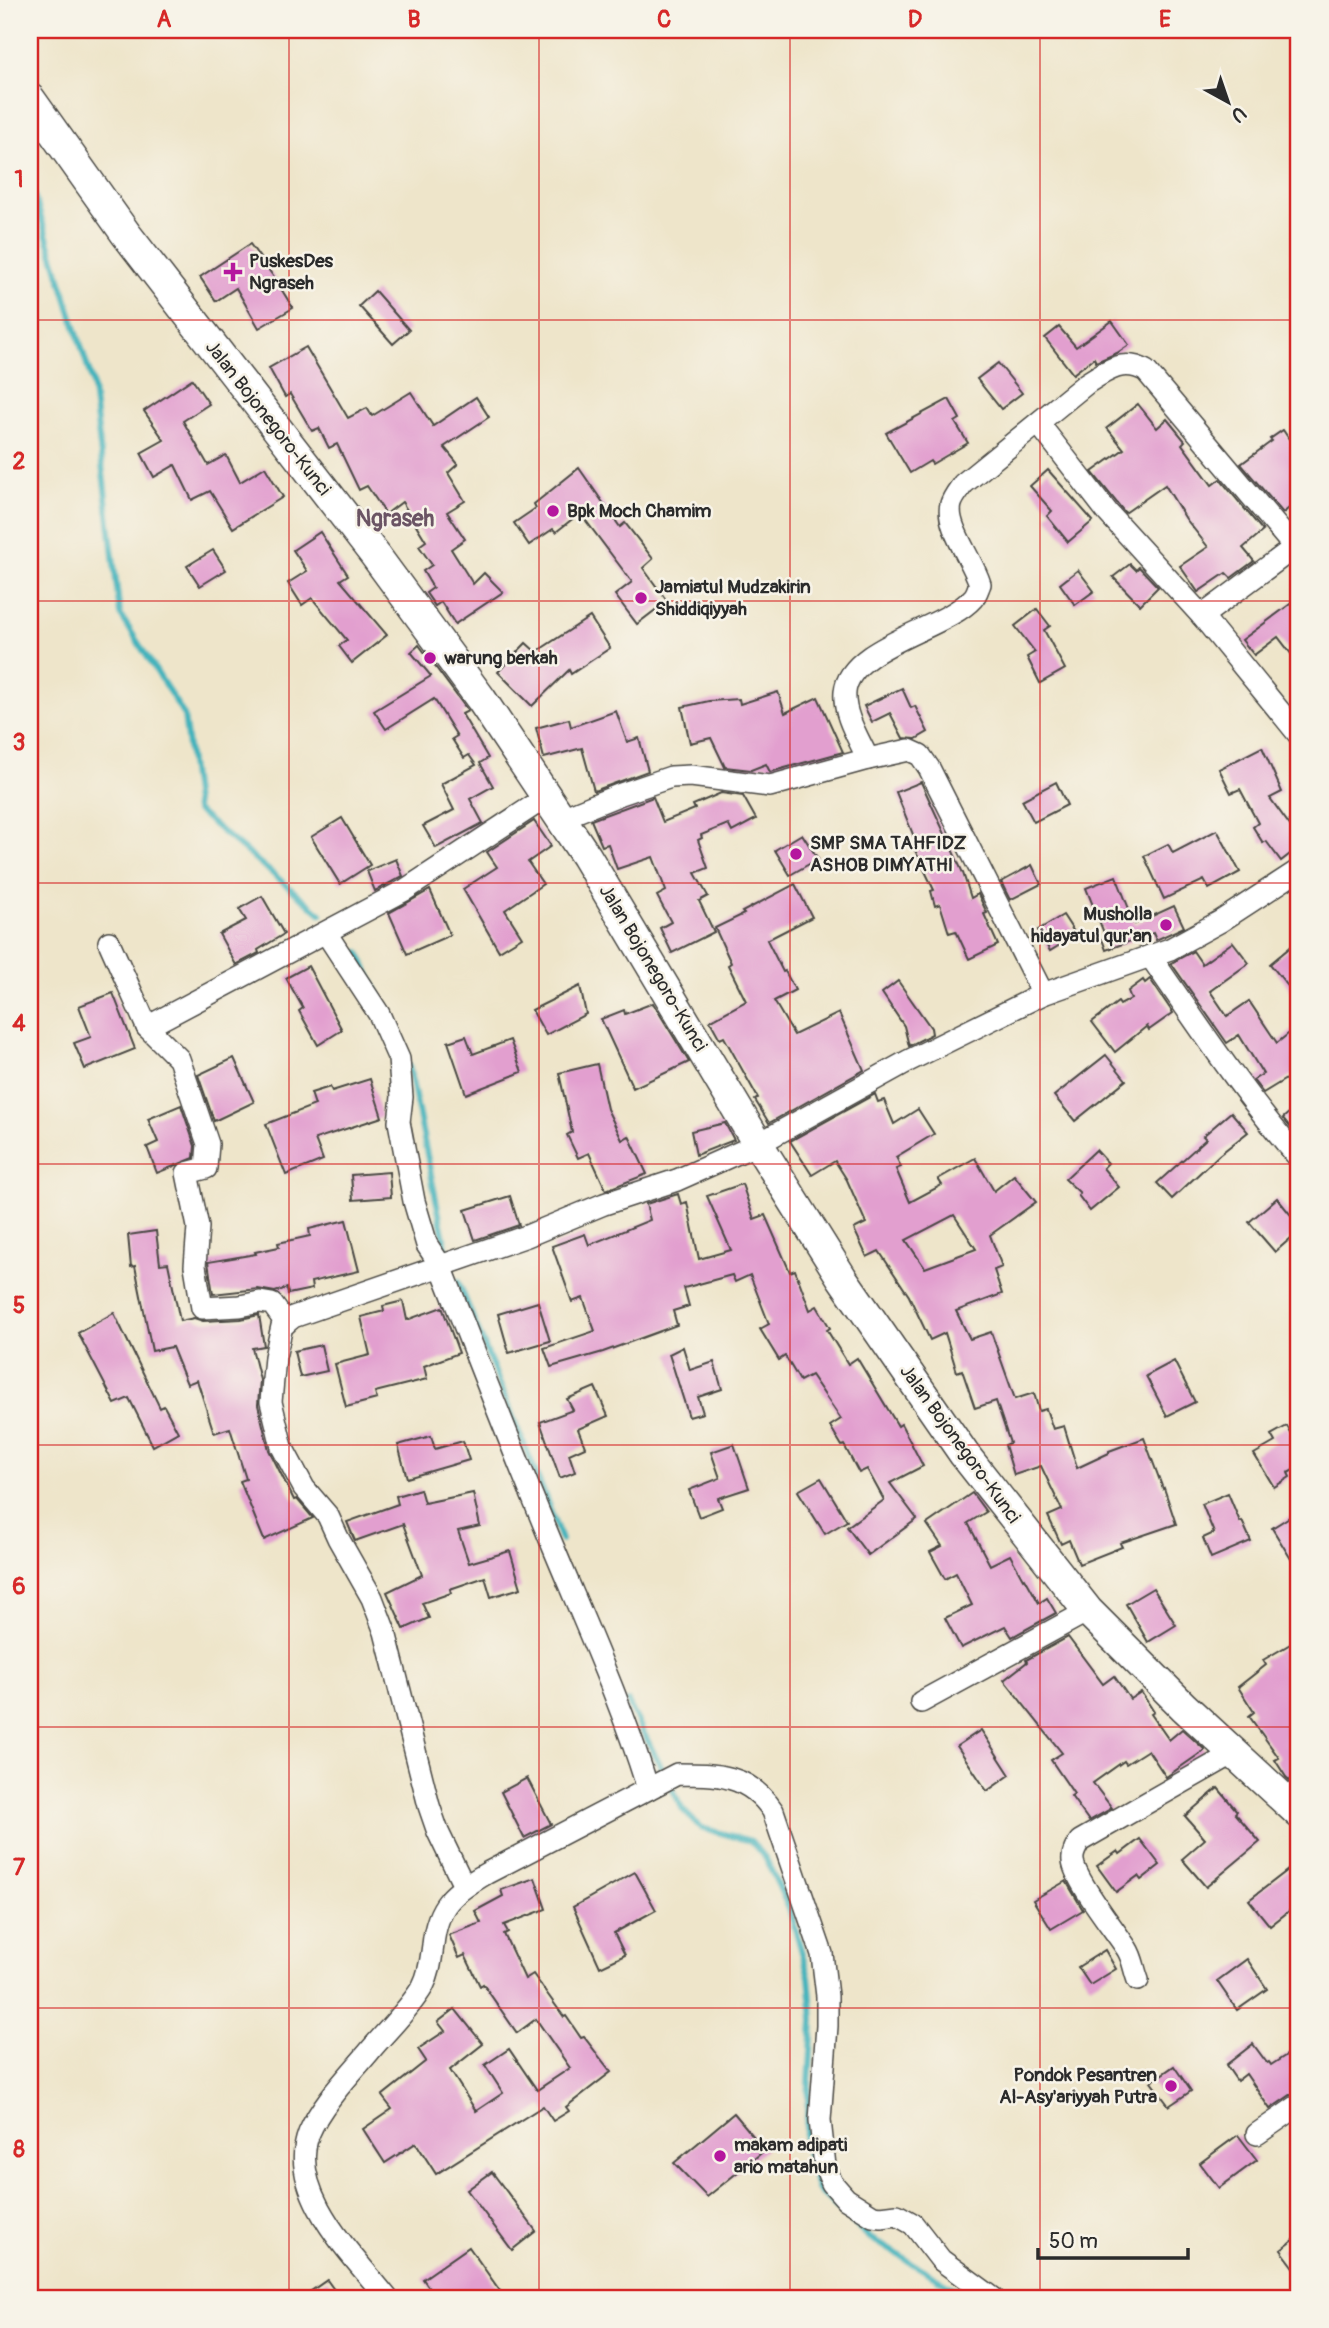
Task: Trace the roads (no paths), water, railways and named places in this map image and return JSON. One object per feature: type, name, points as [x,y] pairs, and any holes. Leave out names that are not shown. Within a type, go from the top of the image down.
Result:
[{"type":"main road","name":"Jalan Bojonegoro-Kunci","points":[[30,99],[126,234],[436,637],[555,807],[842,1278],[964,1454],[1088,1611],[1299,1813]]},
{"type":"street","points":[[868,758],[848,713],[845,692],[850,676],[864,662],[889,646],[962,607],[975,597],[981,584],[975,565],[958,540],[950,518],[952,503],[963,484],[1108,369],[1121,365],[1137,366],[1146,372],[1297,546],[1202,616]]},
{"type":"street","points":[[1039,424],[1108,513],[1202,616],[1299,735]]},
{"type":"street","points":[[147,1027],[555,807],[621,794],[671,777],[691,776],[771,786],[868,758],[909,750],[920,755],[929,768],[1042,994]]},
{"type":"street","points":[[464,1886],[438,1832],[429,1806],[385,1633],[372,1598],[328,1516],[304,1488],[282,1447],[271,1402],[278,1337],[282,1326],[293,1317],[527,1236],[604,1204],[677,1180],[758,1144],[908,1061],[1042,994],[1170,949],[1221,921],[1299,870]]},
{"type":"street","points":[[333,929],[379,1014],[399,1059],[402,1097],[399,1122],[414,1201],[427,1245],[443,1265],[532,1497],[605,1671],[650,1788]]},
{"type":"street","points":[[109,942],[147,1027],[179,1059],[208,1144],[206,1168],[187,1174],[198,1227],[195,1266],[202,1308],[260,1302],[272,1304],[286,1323]]},
{"type":"street","points":[[1150,956],[1233,1075],[1299,1158]]},
{"type":"street","points":[[921,1702],[1088,1611]]},
{"type":"street","points":[[1138,1980],[1129,1952],[1080,1880],[1073,1862],[1074,1850],[1080,1841],[1234,1753]]},
{"type":"street","points":[[387,2298],[329,2224],[307,2187],[304,2171],[309,2135],[332,2096],[423,1986],[431,1962],[435,1927],[440,1912],[450,1898],[464,1886],[677,1774],[724,1775],[757,1791],[773,1811],[822,1954],[827,2026],[820,2120],[821,2145],[825,2166],[837,2191],[873,2216],[897,2215],[913,2224],[941,2260],[993,2298]]},
{"type":"street","points":[[1257,2134],[1299,2105]]},
{"type":"waterway","points":[[30,182],[92,381],[120,614],[184,715],[196,810],[321,914]]},
{"type":"waterway","points":[[359,952],[378,995]]},
{"type":"waterway","points":[[409,1066],[448,1258]]},
{"type":"waterway","points":[[458,1281],[561,1540]]},
{"type":"waterway","points":[[628,1702],[683,1810],[701,1828],[751,1841],[766,1859],[790,1911],[809,1977],[813,2020],[805,2147],[817,2189],[870,2238],[970,2298]]},
{"type":"place","name":"PuskesDes Ngraseh","points":[[233,272]]},
{"type":"place","name":"Bpk Moch Chamim","points":[[553,511]]},
{"type":"place","name":"Jamiatul Mudzakirin Shiddiqiyyah","points":[[641,598]]},
{"type":"place","name":"warung berkah","points":[[430,658]]},
{"type":"place","name":"SMP SMA TAHFIDZ ASHOB DIMYATHI","points":[[796,854]]},
{"type":"place","name":"Musholla hidayatul qur'an","points":[[1166,925]]},
{"type":"place","name":"Pondok Pesantren Al-Asy'ariyyah Putra","points":[[1171,2086]]},
{"type":"place","name":"makam adipati ario matahun","points":[[720,2156]]},
{"type":"district","name":"Ngraseh","points":[[395,518]]}]
